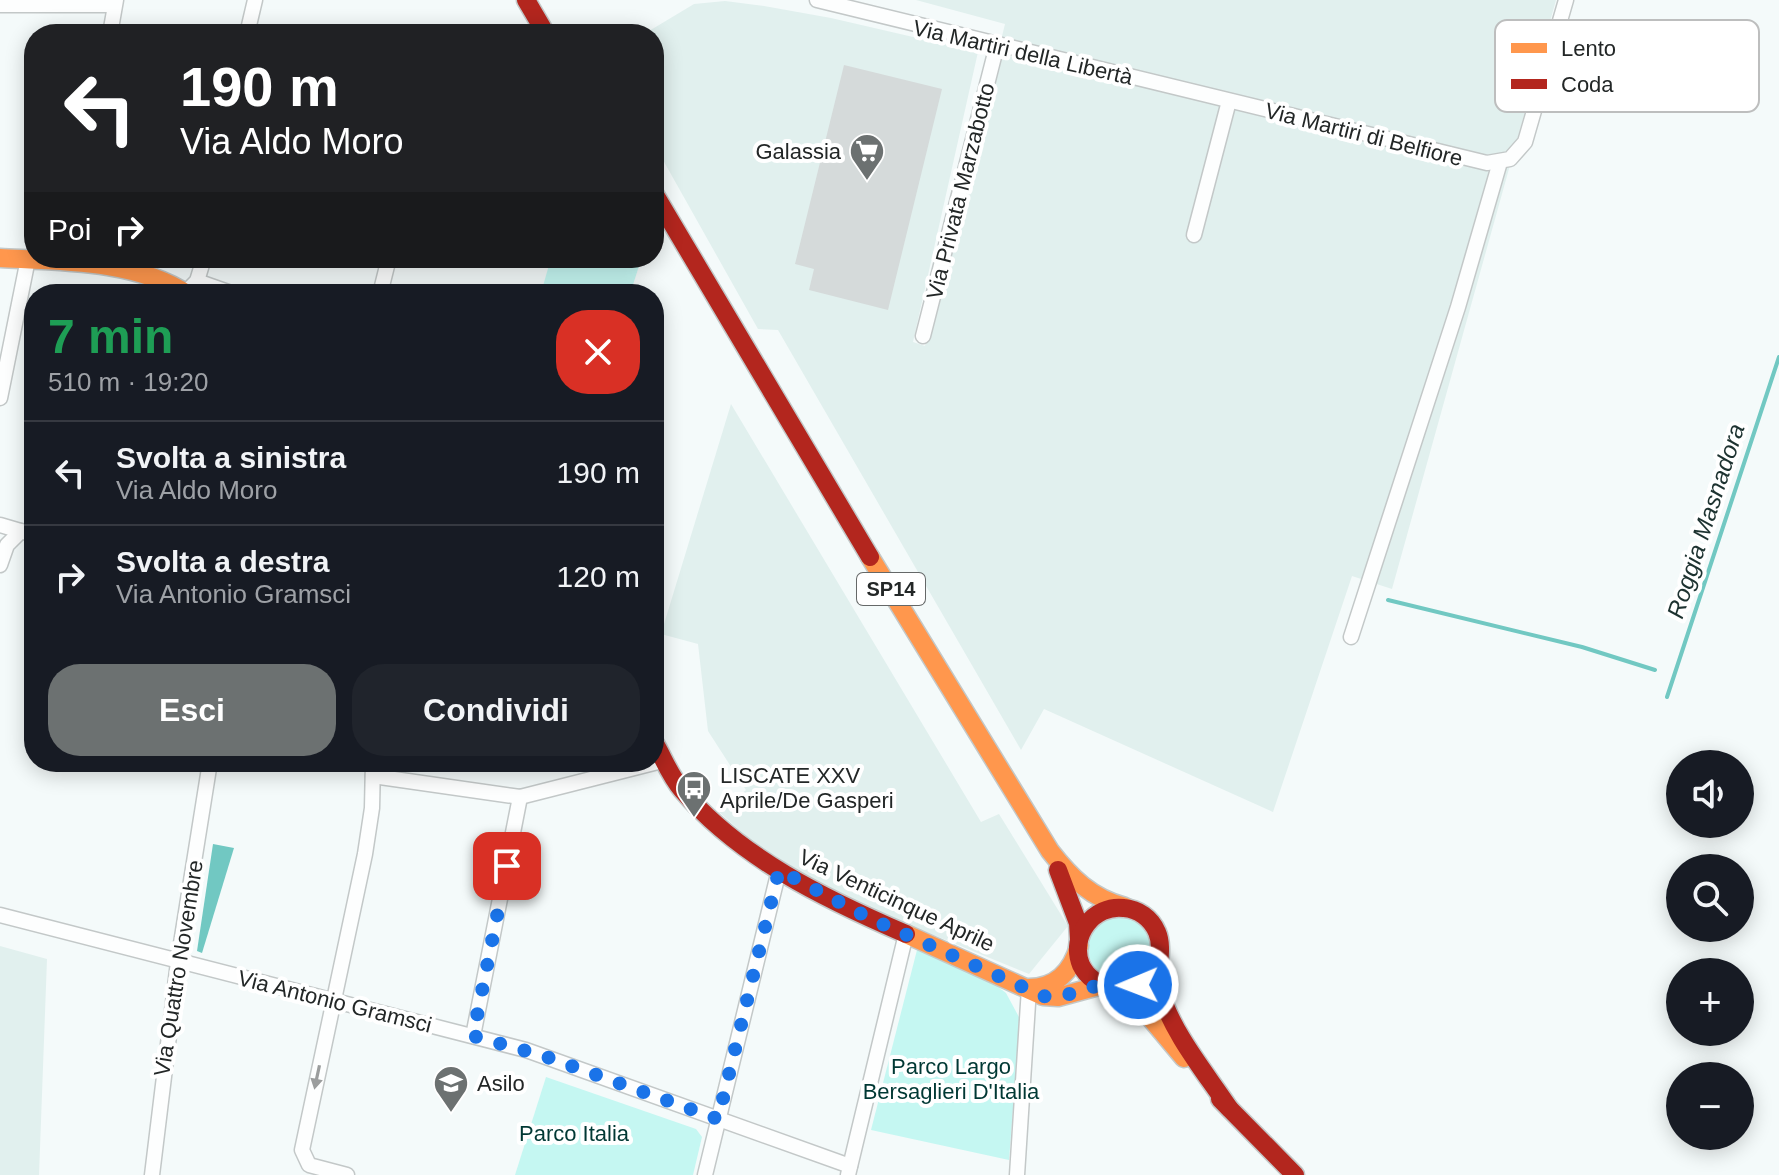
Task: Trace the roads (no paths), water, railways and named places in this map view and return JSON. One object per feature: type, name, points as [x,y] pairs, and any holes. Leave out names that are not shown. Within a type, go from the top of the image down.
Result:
[{"type":"main road","points":[[526,0],[540,24]]},
{"type":"main road","points":[[539,0],[554,24]]},
{"type":"main road","name":"SP14","points":[[664,210],[1050,851],[1080,888],[1100,900],[1142,913],[1153,924],[1161,944],[1156,978],[1163,1001],[1229,1108]]},
{"type":"main road","name":"SP14","points":[[664,227],[733,326]]},
{"type":"main road","points":[[0,258],[24,259]]},
{"type":"main road","points":[[112,268],[172,284]]},
{"type":"main road","name":"Via Venticinque Aprile","points":[[664,764],[675,783],[739,844],[826,897],[1055,998],[1107,987]]},
{"type":"main road","name":"SP14","points":[[1050,851],[1078,923],[1084,969],[1151,1018],[1229,1108],[1295,1175]]},
{"type":"main road","points":[[1029,988],[1045,988],[1063,976],[1074,960],[1085,925],[1098,913],[1125,907]]},
{"type":"main road","points":[[1107,987],[1130,988],[1141,983],[1151,975],[1159,961]]},
{"type":"street","points":[[249,24],[255,0]]},
{"type":"street","name":"Via Martiri della Libertà","points":[[817,0],[1229,101]]},
{"type":"street","points":[[1560,20],[1566,0]]},
{"type":"street","points":[[0,5],[115,2],[112,24]]},
{"type":"street","name":"Via Privata Marzabotto","points":[[923,336],[997,45]]},
{"type":"street","points":[[1194,235],[1229,101]]},
{"type":"street","name":"Via Martiri di Belfiore","points":[[1229,101],[1487,163],[1500,162]]},
{"type":"street","points":[[1351,637],[1458,307],[1500,162],[1510,159],[1525,142],[1534,112]]},
{"type":"street","points":[[0,398],[26,268]]},
{"type":"street","points":[[0,525],[24,532]]},
{"type":"street","points":[[0,565],[7,545],[24,535]]},
{"type":"street","name":"Via Quattro Novembre","points":[[152,1175],[178,962],[208,772]]},
{"type":"street","points":[[347,1175],[312,1167],[304,1159],[303,1142],[367,841],[373,772]]},
{"type":"street","points":[[389,772],[520,797],[619,772]]},
{"type":"street","points":[[473,1036],[520,797]]},
{"type":"street","points":[[705,1175],[779,870]]},
{"type":"street","name":"Via Antonio Gramsci","points":[[0,915],[544,1056],[849,1170]]},
{"type":"street","points":[[849,1170],[906,934]]},
{"type":"street","points":[[1017,1175],[1029,988]]},
{"type":"waterway","name":"Roggia Masnadora","points":[[1667,697],[1779,357]]},
{"type":"waterway","points":[[1388,600],[1582,647],[1655,670]]},
{"type":"place","name":"Galassia","points":[[867,182]]},
{"type":"place","name":"LISCATE XXV Aprile/De Gasperi","points":[[694,819]]},
{"type":"place","name":"Asilo","points":[[451,1114]]},
{"type":"park label","name":"Parco Largo Bersaglieri D'Italia","points":[[951,1078]]},
{"type":"park label","name":"Parco Italia","points":[[574,1133]]}]
